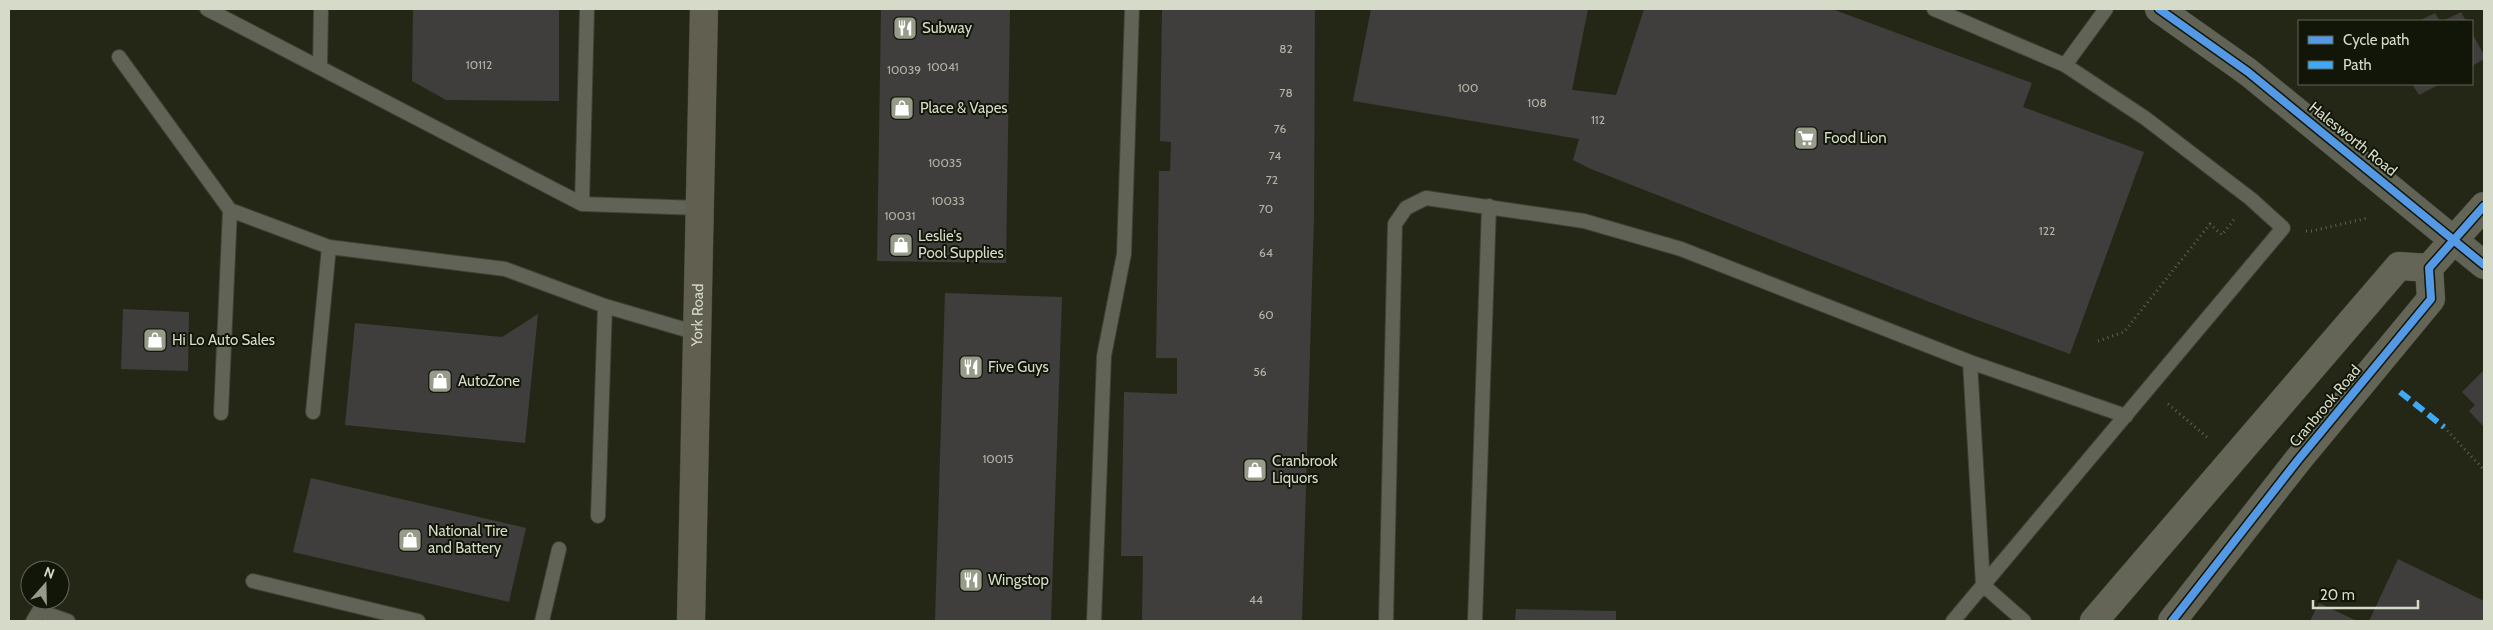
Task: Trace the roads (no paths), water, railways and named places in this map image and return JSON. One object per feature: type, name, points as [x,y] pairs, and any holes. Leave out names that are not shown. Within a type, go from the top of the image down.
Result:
[{"type":"main road","name":"York Road","points":[[691,621],[704,9]]},
{"type":"street","name":"Halesworth Road","points":[[2159,9],[2255,77],[2484,265]]},
{"type":"street","points":[[2094,621],[2400,266],[2429,268],[2484,206]]},
{"type":"street","name":"Cranbrook Road","points":[[2172,621],[2298,460],[2431,300],[2429,268]]},
{"type":"lane","points":[[207,9],[582,204],[700,208]]},
{"type":"lane","points":[[320,67],[321,9]]},
{"type":"lane","points":[[582,204],[587,9]]},
{"type":"lane","points":[[1094,621],[1104,356],[1124,254],[1132,9]]},
{"type":"lane","points":[[1934,9],[2065,65],[2145,118],[2251,199],[2283,228],[1953,621]]},
{"type":"lane","points":[[2065,65],[2106,9]]},
{"type":"lane","points":[[119,57],[230,210],[329,247],[505,269],[605,306],[697,333]]},
{"type":"lane","points":[[1386,621],[1395,224],[1406,208],[1426,198],[1584,221],[1681,249],[1970,362],[2126,416]]},
{"type":"lane","points":[[1476,621],[1489,206]]},
{"type":"lane","points":[[221,413],[230,210]]},
{"type":"lane","points":[[314,412],[329,247]]},
{"type":"lane","points":[[598,516],[605,306]]},
{"type":"lane","points":[[1970,362],[1983,585],[2024,621]]},
{"type":"lane","points":[[542,621],[558,549]]},
{"type":"lane","points":[[253,581],[418,621]]},
{"type":"lane","points":[[33,621],[39,611],[68,621]]},
{"type":"place","name":"Subway","points":[[905,28]]},
{"type":"place","name":"Place & Vapes","points":[[902,108]]},
{"type":"place","name":"Food Lion","points":[[1806,138]]},
{"type":"place","name":"Leslie's Pool Supplies","points":[[901,245]]},
{"type":"place","name":"Hi Lo Auto Sales","points":[[155,340]]},
{"type":"place","name":"Five Guys","points":[[971,367]]},
{"type":"place","name":"AutoZone","points":[[440,381]]},
{"type":"place","name":"Cranbrook Liquors","points":[[1255,470]]},
{"type":"place","name":"National Tire and Battery","points":[[410,540]]},
{"type":"place","name":"Wingstop","points":[[971,580]]}]
